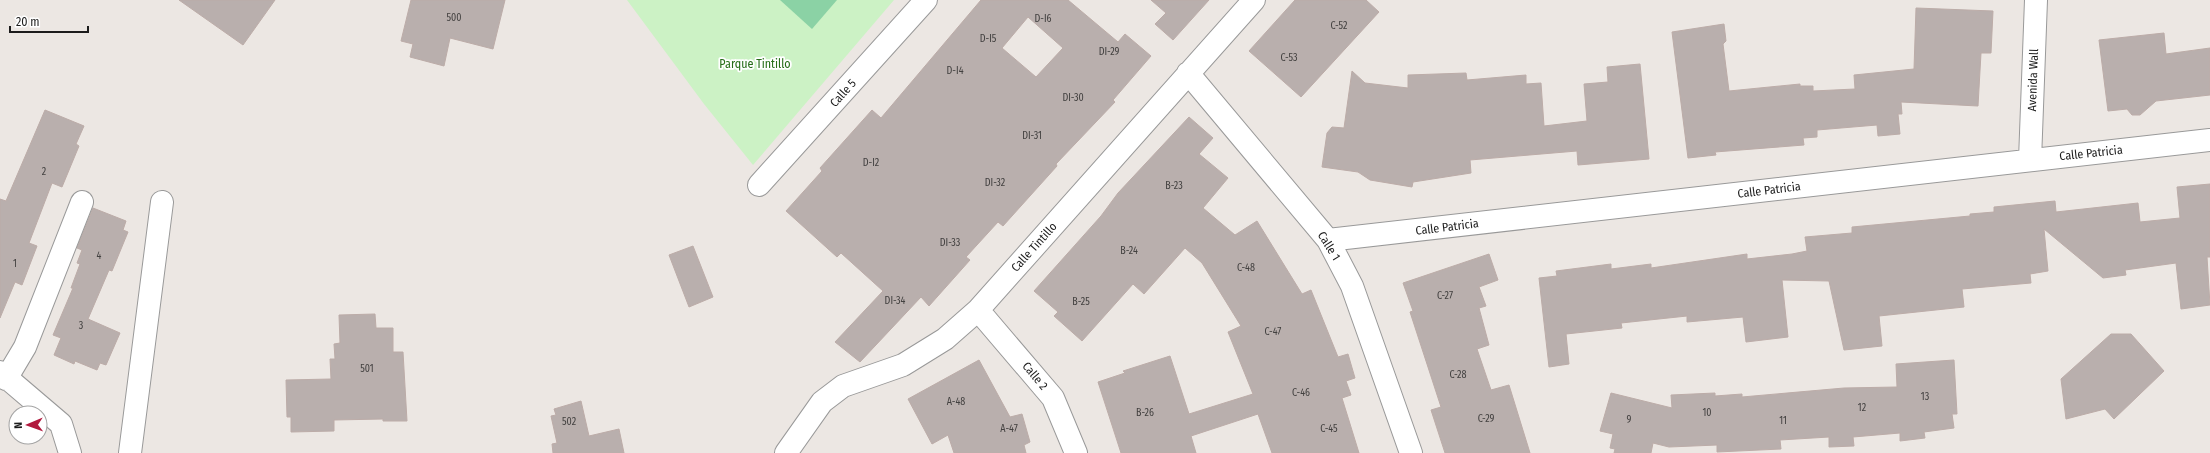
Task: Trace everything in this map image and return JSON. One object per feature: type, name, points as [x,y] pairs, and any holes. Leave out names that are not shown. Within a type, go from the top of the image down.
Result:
[{"type":"street","name":"Calle 5","points":[[759,185],[926,0]]},
{"type":"street","name":"Calle Tintillo","points":[[786,453],[822,402],[843,386],[903,365],[945,339],[978,310],[1254,0]]},
{"type":"street","name":"Avenida Wall","points":[[2030,160],[2036,0]]},
{"type":"street","name":"Calle 1","points":[[1188,73],[1328,240],[1352,286],[1410,453]]},
{"type":"street","name":"Calle Patricia","points":[[1328,240],[2210,140]]},
{"type":"street","points":[[70,453],[61,424],[3,376],[25,347],[82,202]]},
{"type":"street","points":[[130,453],[162,202]]},
{"type":"street","name":"Calle 2","points":[[978,310],[1053,398],[1076,453]]},
{"type":"green space","name":"Parque Tintillo","points":[[627,0],[894,0],[753,165],[704,104]]},
{"type":"green space","points":[[780,0],[837,0],[812,29]]},
{"type":"building","points":[[179,0],[275,0],[243,45]]},
{"type":"building","points":[[411,0],[505,0],[493,49],[450,38],[444,66],[410,57],[413,44],[401,41]]},
{"type":"building","points":[[981,0],[1068,0],[1118,42],[1125,34],[1151,56],[1113,100],[1115,102],[1056,164],[1057,166],[1003,226],[998,222],[966,257],[970,260],[929,306],[921,297],[860,362],[835,342],[883,291],[841,253],[837,257],[786,211],[822,171],[820,168],[872,110],[881,118]],"holes":[[[1028,17],[1063,48],[1036,77],[1002,48]]]},
{"type":"building","points":[[1151,0],[1209,0],[1173,40],[1155,24],[1166,13]]},
{"type":"building","points":[[1295,0],[1366,0],[1379,12],[1301,97],[1249,51]]},
{"type":"building","points":[[1916,8],[1993,11],[1991,53],[1981,53],[1978,106],[1901,102],[1902,114],[1898,114],[1900,134],[1878,136],[1877,125],[1817,130],[1817,137],[1803,138],[1804,145],[1715,152],[1716,155],[1688,158],[1672,32],[1724,24],[1726,41],[1723,44],[1729,91],[1800,84],[1800,86],[1813,86],[1813,91],[1855,89],[1854,75],[1914,69]]},
{"type":"building","points":[[2164,33],[2166,54],[2210,48],[2210,95],[2156,101],[2140,115],[2132,115],[2127,109],[2108,111],[2099,40]]},
{"type":"building","points":[[1640,64],[1649,159],[1578,165],[1577,151],[1470,160],[1471,173],[1413,182],[1412,187],[1370,180],[1358,172],[1322,167],[1327,133],[1332,127],[1344,128],[1352,71],[1365,83],[1408,88],[1408,75],[1466,73],[1467,80],[1526,75],[1526,84],[1541,83],[1544,126],[1587,121],[1584,84],[1608,82],[1607,67]]},
{"type":"building","points":[[45,110],[84,126],[76,144],[79,146],[62,187],[52,183],[29,243],[37,246],[22,285],[15,282],[0,318],[0,199],[6,201]]},
{"type":"building","points":[[1189,117],[1213,138],[1199,154],[1228,178],[1203,208],[1235,235],[1257,221],[1302,294],[1311,290],[1338,357],[1348,354],[1355,378],[1346,381],[1351,395],[1342,398],[1359,453],[1272,453],[1258,414],[1191,436],[1196,453],[1121,453],[1098,382],[1125,373],[1123,371],[1170,356],[1189,414],[1253,394],[1228,332],[1241,326],[1202,263],[1185,248],[1144,294],[1133,284],[1082,341],[1054,316],[1058,312],[1034,291],[1101,216],[1118,193]]},
{"type":"building","points":[[2210,184],[2210,257],[2207,257],[2210,305],[2181,309],[2176,263],[2125,270],[2126,275],[2103,278],[2044,229],[2048,271],[2030,274],[2031,283],[1962,289],[1964,307],[1879,316],[1882,346],[1844,350],[1829,281],[1782,280],[1788,337],[1746,342],[1743,317],[1687,322],[1687,316],[1621,323],[1622,328],[1566,334],[1569,364],[1549,367],[1539,278],[1557,276],[1556,271],[1611,264],[1611,269],[1651,264],[1651,268],[1747,254],[1747,259],[1792,254],[1807,251],[1805,237],[1852,233],[1852,227],[1970,216],[1970,214],[1994,212],[1994,207],[2055,201],[2056,212],[2138,203],[2140,222],[2180,218],[2177,187]]},
{"type":"building","points":[[93,208],[126,221],[123,230],[128,232],[112,271],[109,270],[88,319],[120,333],[106,365],[100,363],[97,370],[75,361],[74,364],[54,355],[61,338],[53,335],[73,288],[71,288],[80,264],[77,263],[82,250],[77,248]]},
{"type":"building","points":[[693,246],[713,297],[689,307],[669,255]]},
{"type":"building","points":[[1489,254],[1498,280],[1479,287],[1486,306],[1479,308],[1489,345],[1477,349],[1491,390],[1509,385],[1530,453],[1445,453],[1431,410],[1441,407],[1410,312],[1413,311],[1403,283]]},
{"type":"building","points":[[375,314],[376,328],[393,328],[393,352],[403,352],[407,421],[383,421],[383,419],[334,420],[334,431],[291,432],[291,417],[287,417],[286,380],[331,379],[330,359],[335,359],[334,344],[340,343],[339,315]]},
{"type":"building","points":[[2111,334],[2131,334],[2164,371],[2114,419],[2105,409],[2066,419],[2061,379]]},
{"type":"building","points":[[979,360],[1010,417],[1022,414],[1030,442],[1024,445],[1026,453],[954,453],[948,435],[932,444],[908,399]]},
{"type":"building","points":[[1954,360],[1957,414],[1952,414],[1954,428],[1924,432],[1925,438],[1900,441],[1900,433],[1853,437],[1854,446],[1829,447],[1829,437],[1780,440],[1781,449],[1717,452],[1717,445],[1669,447],[1653,443],[1651,453],[1614,453],[1615,449],[1610,448],[1613,434],[1600,431],[1611,393],[1672,408],[1671,395],[1715,393],[1715,396],[1742,394],[1742,397],[1844,388],[1897,387],[1896,364]]},
{"type":"building","points":[[581,401],[589,436],[619,429],[624,453],[553,453],[552,444],[557,443],[551,416],[556,415],[554,409]]}]
